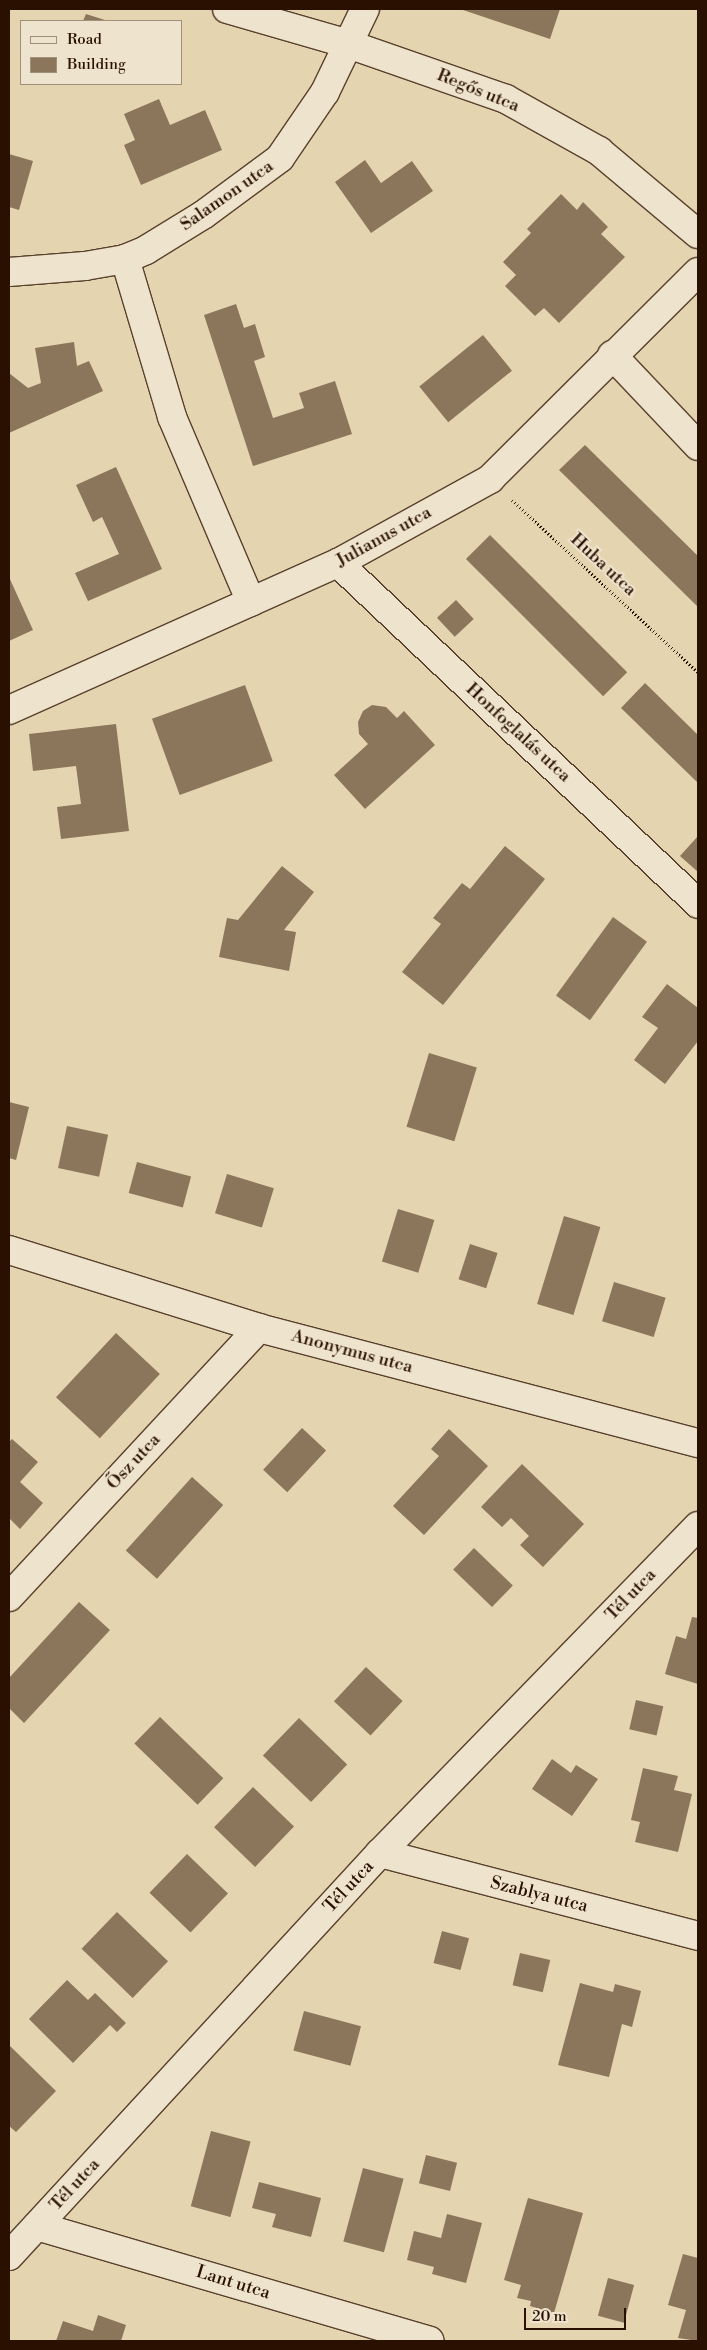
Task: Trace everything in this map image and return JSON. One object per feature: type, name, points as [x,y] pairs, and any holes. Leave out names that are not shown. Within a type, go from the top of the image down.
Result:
[{"type":"street","name":"Regős utca","points":[[227,9],[348,44],[506,100],[599,151],[698,234]]},
{"type":"street","name":"Salamon utca","points":[[9,272],[85,266],[125,259],[146,250],[203,215],[280,158],[325,92],[365,9]]},
{"type":"street","points":[[125,259],[172,417],[251,602]]},
{"type":"street","name":"Julianus utca","points":[[9,710],[338,563],[490,479],[612,355],[698,272]]},
{"type":"street","points":[[612,355],[698,446]]},
{"type":"street","name":"Honfoglalás utca","points":[[338,563],[698,904]]},
{"type":"street","name":"Anonymus utca","points":[[9,1250],[259,1328],[698,1443]]},
{"type":"street","name":"Ősz utca","points":[[9,1597],[259,1328]]},
{"type":"street","name":"Tél utca","points":[[9,2256],[380,1853],[698,1526]]},
{"type":"street","name":"Szablya utca","points":[[380,1853],[698,1936]]},
{"type":"street","name":"Lant utca","points":[[37,2226],[429,2341]]},
{"type":"path","name":"Huba utca","points":[[490,479],[698,672]]},
{"type":"building","points":[[460,9],[560,9],[550,39]]},
{"type":"building","points":[[86,14],[105,20],[83,20]]},
{"type":"building","points":[[159,99],[170,125],[205,110],[222,150],[141,185],[124,145],[135,140],[124,114]]},
{"type":"building","points":[[9,154],[33,161],[19,210],[9,207]]},
{"type":"building","points":[[365,160],[381,183],[412,161],[433,191],[371,233],[335,182]]},
{"type":"building","points":[[561,194],[577,210],[583,202],[608,227],[601,234],[625,257],[559,323],[544,308],[535,316],[505,286],[516,275],[503,262],[531,233],[527,229]]},
{"type":"building","points":[[236,304],[244,328],[255,324],[265,357],[254,361],[273,418],[304,408],[299,393],[335,381],[352,434],[253,466],[204,315]]},
{"type":"building","points":[[483,335],[512,371],[448,422],[419,387]]},
{"type":"building","points":[[74,342],[77,366],[89,361],[103,391],[9,433],[9,373],[28,388],[41,383],[35,348]]},
{"type":"building","points":[[585,445],[698,556],[698,607],[559,470]]},
{"type":"building","points":[[116,467],[162,569],[88,601],[75,573],[119,554],[102,517],[93,522],[76,485]]},
{"type":"building","points":[[490,535],[627,672],[603,696],[466,559]]},
{"type":"building","points":[[9,577],[33,630],[9,641]]},
{"type":"building","points":[[456,600],[474,619],[455,637],[437,618]]},
{"type":"building","points":[[645,683],[698,735],[698,783],[621,708]]},
{"type":"building","points":[[245,685],[273,761],[180,795],[152,719]]},
{"type":"building","points":[[372,705],[386,707],[397,718],[404,711],[435,745],[365,809],[334,775],[368,744],[359,734],[358,722],[363,711]]},
{"type":"building","points":[[116,724],[129,831],[61,839],[57,807],[81,804],[76,766],[33,771],[29,734]]},
{"type":"building","points":[[698,836],[698,872],[680,856]]},
{"type":"building","points":[[505,846],[545,879],[443,1005],[402,972],[441,924],[433,918],[462,883],[470,889]]},
{"type":"building","points":[[282,866],[314,892],[284,930],[296,932],[289,971],[219,957],[227,918],[238,920]]},
{"type":"building","points":[[613,917],[647,942],[590,1020],[556,995]]},
{"type":"building","points":[[667,984],[698,1008],[698,1041],[665,1084],[634,1060],[658,1028],[642,1017]]},
{"type":"building","points":[[429,1053],[477,1068],[454,1141],[406,1127]]},
{"type":"building","points":[[9,1102],[29,1107],[16,1160],[9,1158]]},
{"type":"building","points":[[67,1126],[108,1135],[99,1177],[58,1168]]},
{"type":"building","points":[[137,1162],[191,1176],[183,1207],[129,1193]]},
{"type":"building","points":[[227,1174],[274,1188],[262,1228],[215,1213]]},
{"type":"building","points":[[398,1209],[434,1220],[418,1273],[382,1262]]},
{"type":"building","points":[[564,1216],[600,1227],[573,1315],[537,1304]]},
{"type":"building","points":[[470,1244],[498,1253],[486,1288],[459,1279]]},
{"type":"building","points":[[614,1282],[666,1298],[654,1337],[602,1321]]},
{"type":"building","points":[[116,1333],[160,1374],[100,1438],[56,1397]]},
{"type":"building","points":[[302,1428],[326,1451],[287,1492],[263,1470]]},
{"type":"building","points":[[449,1429],[488,1466],[424,1535],[393,1506],[439,1456],[431,1449]]},
{"type":"building","points":[[12,1439],[38,1462],[20,1482],[43,1503],[20,1529],[9,1518],[9,1442]]},
{"type":"building","points":[[522,1464],[584,1524],[543,1567],[520,1545],[529,1536],[511,1518],[502,1527],[481,1507]]},
{"type":"building","points":[[192,1477],[223,1505],[157,1579],[126,1551]]},
{"type":"building","points":[[474,1548],[513,1586],[492,1607],[453,1570]]},
{"type":"building","points":[[79,1602],[110,1630],[24,1723],[9,1708],[9,1678]]},
{"type":"building","points":[[692,1617],[698,1618],[698,1684],[665,1674],[676,1636],[686,1639]]},
{"type":"building","points":[[366,1667],[403,1701],[371,1735],[334,1701]]},
{"type":"building","points":[[636,1700],[663,1706],[657,1736],[629,1729]]},
{"type":"building","points":[[160,1717],[223,1778],[198,1805],[134,1744]]},
{"type":"building","points":[[299,1718],[347,1765],[311,1802],[263,1755]]},
{"type":"building","points":[[552,1759],[571,1773],[576,1765],[598,1779],[572,1816],[532,1789]]},
{"type":"building","points":[[643,1768],[678,1776],[674,1790],[692,1794],[678,1852],[635,1842],[640,1822],[631,1820]]},
{"type":"building","points":[[253,1787],[294,1827],[255,1867],[214,1827]]},
{"type":"building","points":[[187,1854],[228,1894],[190,1932],[149,1893]]},
{"type":"building","points":[[117,1912],[168,1961],[133,1998],[82,1949]]},
{"type":"building","points":[[442,1931],[469,1938],[461,1970],[433,1963]]},
{"type":"building","points":[[520,1953],[550,1960],[543,1992],[513,1985]]},
{"type":"building","points":[[67,1980],[88,2000],[95,1993],[126,2023],[117,2032],[110,2025],[73,2063],[29,2019]]},
{"type":"building","points":[[580,1983],[613,1992],[615,1984],[641,1991],[632,2027],[622,2024],[609,2077],[558,2065]]},
{"type":"building","points":[[304,2011],[361,2026],[350,2066],[293,2051]]},
{"type":"building","points":[[9,2045],[56,2091],[16,2132],[9,2126]]},
{"type":"building","points":[[211,2131],[251,2142],[230,2217],[191,2206]]},
{"type":"building","points":[[426,2155],[457,2163],[450,2191],[419,2183]]},
{"type":"building","points":[[363,2168],[404,2179],[384,2252],[343,2241]]},
{"type":"building","points":[[259,2182],[321,2198],[311,2237],[272,2227],[276,2214],[252,2208]]},
{"type":"building","points":[[528,2198],[583,2213],[554,2313],[530,2306],[531,2301],[517,2298],[521,2285],[504,2280]]},
{"type":"building","points":[[447,2214],[482,2223],[466,2283],[432,2274],[434,2267],[407,2260],[414,2231],[441,2238]]},
{"type":"building","points":[[683,2254],[698,2258],[698,2341],[678,2338],[686,2310],[668,2305]]},
{"type":"building","points":[[608,2278],[634,2285],[624,2323],[598,2316]]},
{"type":"building","points":[[98,2315],[126,2325],[121,2341],[56,2341],[63,2321],[93,2331]]}]
